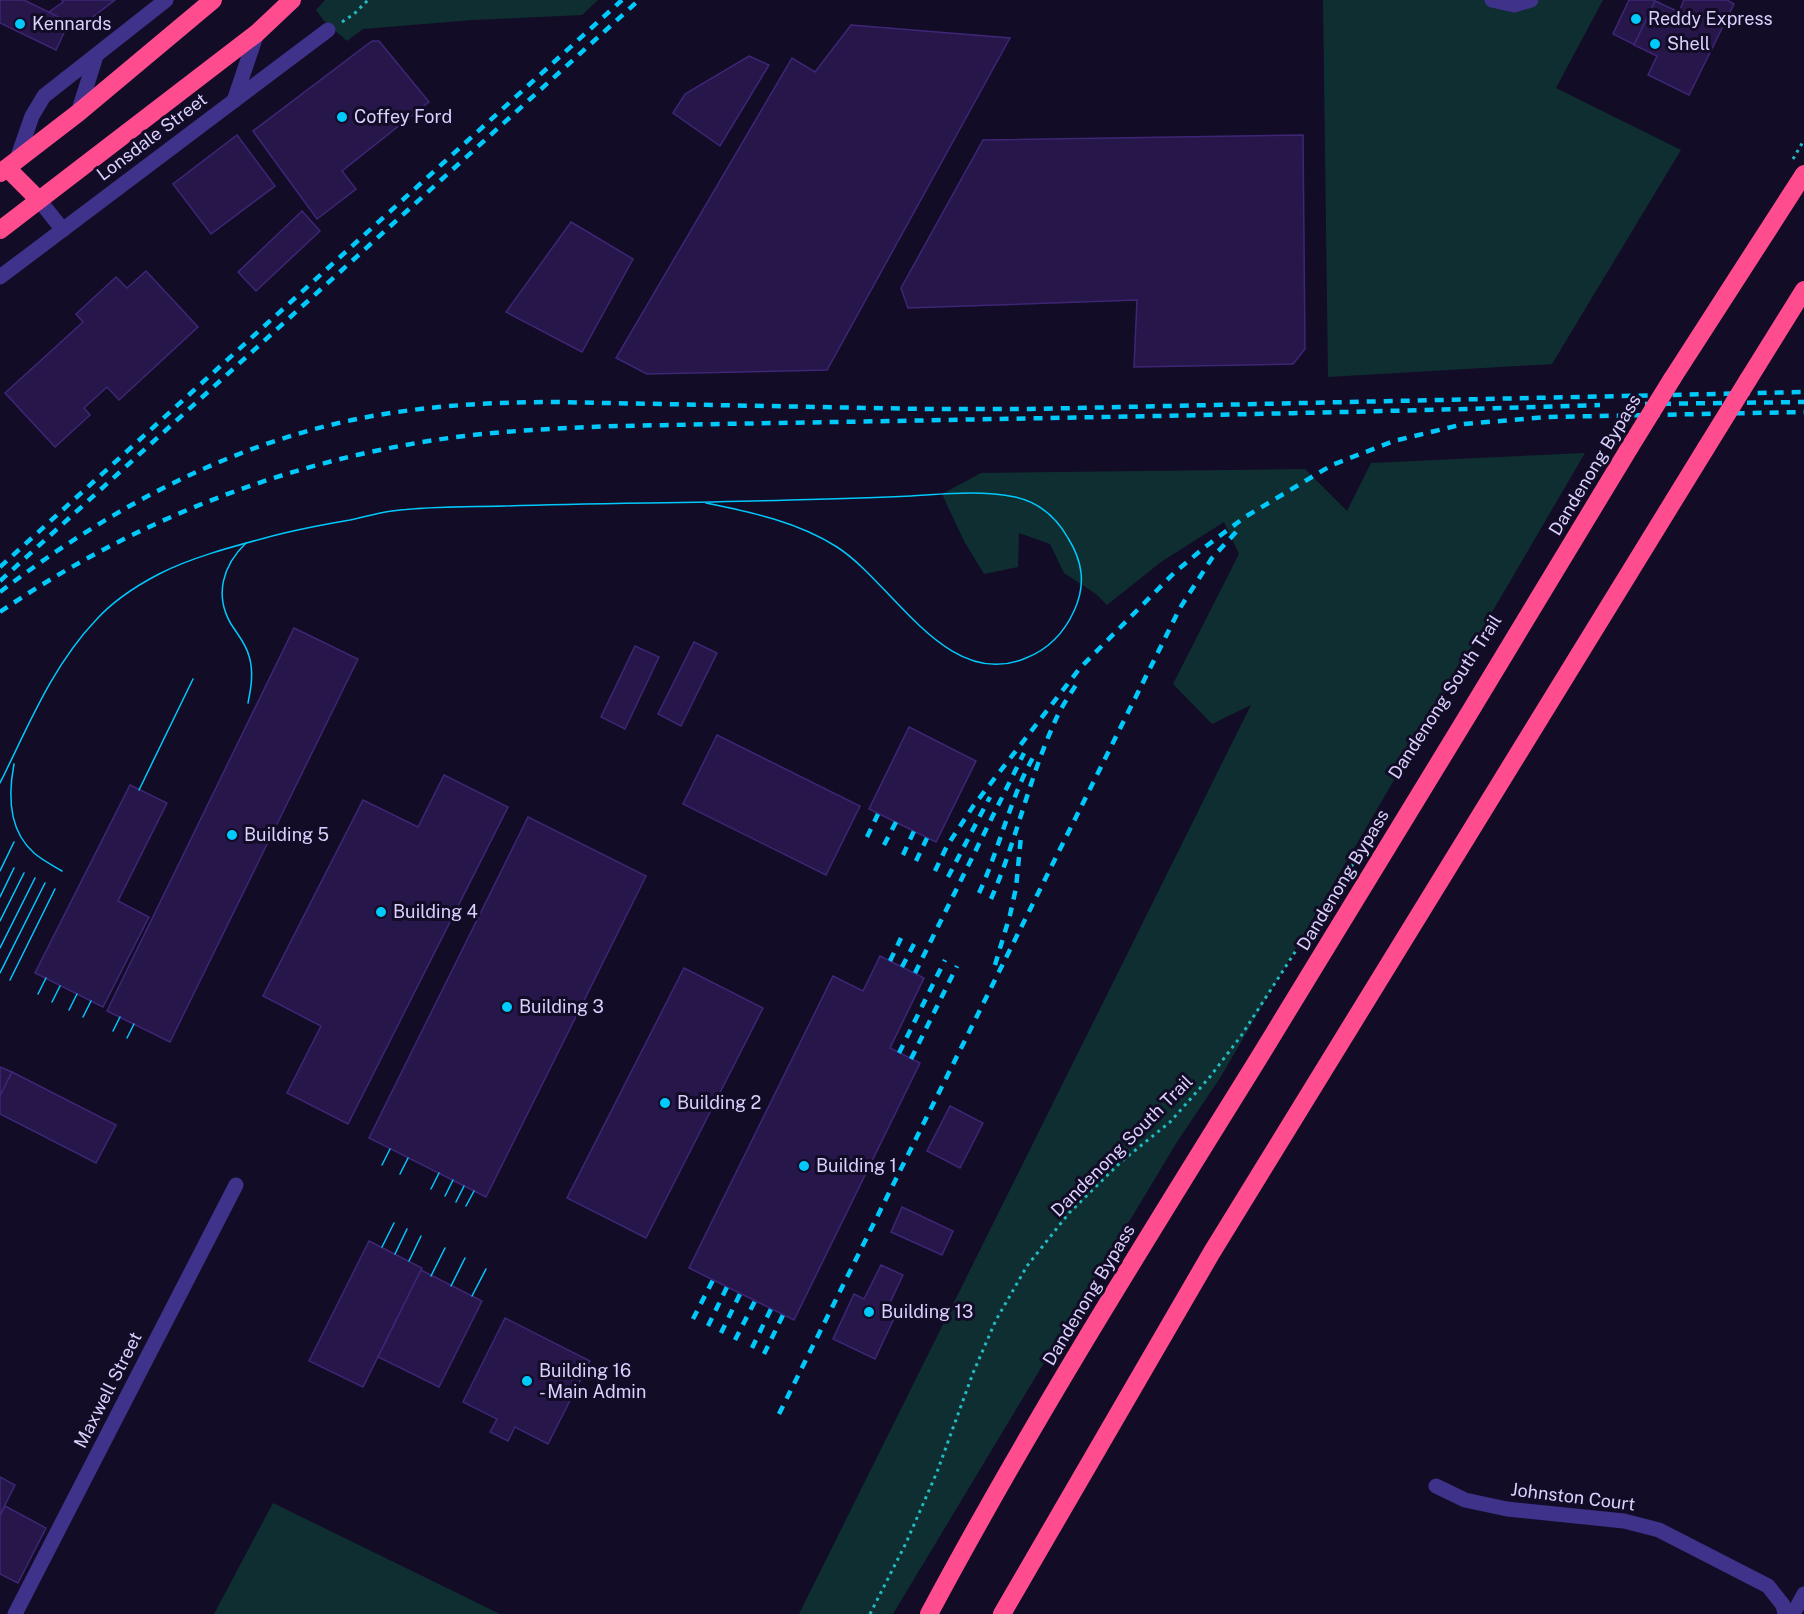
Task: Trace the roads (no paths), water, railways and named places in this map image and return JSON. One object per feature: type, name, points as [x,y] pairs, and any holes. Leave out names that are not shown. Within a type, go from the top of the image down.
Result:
[{"type":"highway","points":[[39,200],[6,171],[213,0]]},
{"type":"highway","name":"Lonsdale Street","points":[[0,230],[257,33],[292,0]]},
{"type":"highway","name":"Dandenong Bypass","points":[[929,1614],[1015,1460],[1191,1167],[1630,447],[1804,174]]},
{"type":"highway","points":[[1002,1614],[1212,1252],[1804,290]]},
{"type":"street","points":[[6,171],[40,101],[166,0]]},
{"type":"street","points":[[1492,0],[1514,5],[1531,0]]},
{"type":"street","name":"Lonsdale Street","points":[[0,277],[328,30]]},
{"type":"street","points":[[234,101],[257,33]]},
{"type":"street","points":[[78,112],[96,56]]},
{"type":"street","points":[[39,200],[63,230]]},
{"type":"street","name":"Maxwell Street","points":[[15,1614],[236,1185]]},
{"type":"street","name":"Johnston Court","points":[[1436,1486],[1465,1500],[1507,1509],[1624,1521],[1659,1530],[1768,1586],[1783,1605],[1785,1614]]},
{"type":"street","points":[[1793,1614],[1804,1594]]},
{"type":"tram line","points":[[0,783],[42,698],[66,657],[96,620],[125,594],[159,574],[211,553],[286,533],[387,512],[448,507],[896,497],[963,493],[1002,495],[1023,499],[1046,511],[1058,523],[1073,547],[1080,565],[1081,583],[1078,601],[1066,626],[1042,650],[1026,658],[997,664],[971,660],[946,647],[923,629],[858,564],[822,538],[790,524],[757,514],[706,503]]},
{"type":"tram line","points":[[246,543],[232,561],[222,591],[226,613],[246,647],[251,662],[252,680],[248,703]]},
{"type":"tram line","points":[[139,790],[193,679]]},
{"type":"tram line","points":[[14,764],[11,800],[19,834],[34,853],[62,871]]},
{"type":"tram line","points":[[0,871],[14,842]]},
{"type":"tram line","points":[[0,897],[14,868]]},
{"type":"tram line","points":[[0,921],[24,873]]},
{"type":"tram line","points":[[0,948],[35,878]]},
{"type":"tram line","points":[[0,973],[45,883]]},
{"type":"tram line","points":[[10,980],[55,889]]},
{"type":"tram line","points":[[38,994],[46,978]]},
{"type":"tram line","points":[[52,1002],[60,986]]},
{"type":"tram line","points":[[69,1010],[77,994]]},
{"type":"tram line","points":[[83,1017],[91,1001]]},
{"type":"tram line","points":[[113,1031],[120,1017]]},
{"type":"tram line","points":[[127,1038],[134,1024]]},
{"type":"tram line","points":[[382,1165],[390,1149]]},
{"type":"tram line","points":[[400,1174],[408,1158]]},
{"type":"tram line","points":[[431,1189],[439,1173]]},
{"type":"tram line","points":[[445,1196],[453,1180]]},
{"type":"tram line","points":[[456,1202],[464,1186]]},
{"type":"tram line","points":[[466,1206],[474,1191]]},
{"type":"tram line","points":[[382,1247],[394,1223]]},
{"type":"tram line","points":[[395,1254],[407,1229]]},
{"type":"tram line","points":[[409,1261],[421,1236]]},
{"type":"tram line","points":[[431,1276],[445,1248]]},
{"type":"tram line","points":[[451,1286],[465,1258]]},
{"type":"tram line","points":[[472,1296],[486,1269]]},
{"type":"railway","points":[[0,567],[622,0]]},
{"type":"railway","points":[[0,581],[639,0]]},
{"type":"railway","points":[[0,592],[81,535],[166,487],[211,466],[256,447],[304,432],[377,415],[428,408],[555,402],[1030,409],[1804,392]]},
{"type":"railway","points":[[1645,404],[1804,402]]},
{"type":"railway","points":[[0,612],[109,547],[167,519],[226,495],[286,474],[348,457],[410,444],[473,435],[622,426],[1271,414],[1600,405]]},
{"type":"railway","points":[[935,871],[947,846],[974,805],[1080,668],[1174,573],[1205,547],[1245,517],[1332,465],[1394,441],[1464,424],[1548,417],[1804,412]]},
{"type":"railway","points":[[779,1414],[1180,608],[1212,558],[1237,531]]},
{"type":"railway","points":[[991,899],[1008,856],[1044,747],[1058,714],[1078,682]]},
{"type":"railway","points":[[915,973],[1024,753]]},
{"type":"railway","points":[[979,893],[1026,770],[1035,754]]},
{"type":"railway","points":[[948,877],[990,797]]},
{"type":"railway","points":[[867,837],[878,814]]},
{"type":"railway","points":[[884,845],[896,822]]},
{"type":"railway","points":[[903,855],[914,831]]},
{"type":"railway","points":[[995,965],[1016,888],[1021,836]]},
{"type":"railway","points":[[916,861],[927,838]]},
{"type":"railway","points":[[890,961],[901,938]]},
{"type":"railway","points":[[902,967],[914,944]]},
{"type":"railway","points":[[899,1053],[945,960]]},
{"type":"railway","points":[[911,1059],[957,966]]},
{"type":"railway","points":[[693,1319],[713,1280]]},
{"type":"railway","points":[[708,1326],[727,1287]]},
{"type":"railway","points":[[721,1333],[740,1294]]},
{"type":"railway","points":[[735,1340],[755,1301]]},
{"type":"railway","points":[[752,1348],[771,1309]]},
{"type":"railway","points":[[764,1354],[783,1315]]},
{"type":"place","name":"Reddy Express","points":[[1636,19]]},
{"type":"place","name":"Kennards","points":[[20,24]]},
{"type":"place","name":"Shell","points":[[1655,44]]},
{"type":"place","name":"Coffey Ford","points":[[342,117]]},
{"type":"place","name":"Building 5","points":[[232,835]]},
{"type":"place","name":"Building 4","points":[[381,912]]},
{"type":"place","name":"Building 3","points":[[507,1007]]},
{"type":"place","name":"Building 2","points":[[665,1103]]},
{"type":"place","name":"Building 1","points":[[804,1166]]},
{"type":"place","name":"Building 13","points":[[869,1312]]},
{"type":"place","name":"Building 16 - Main Admin","points":[[527,1381]]}]
